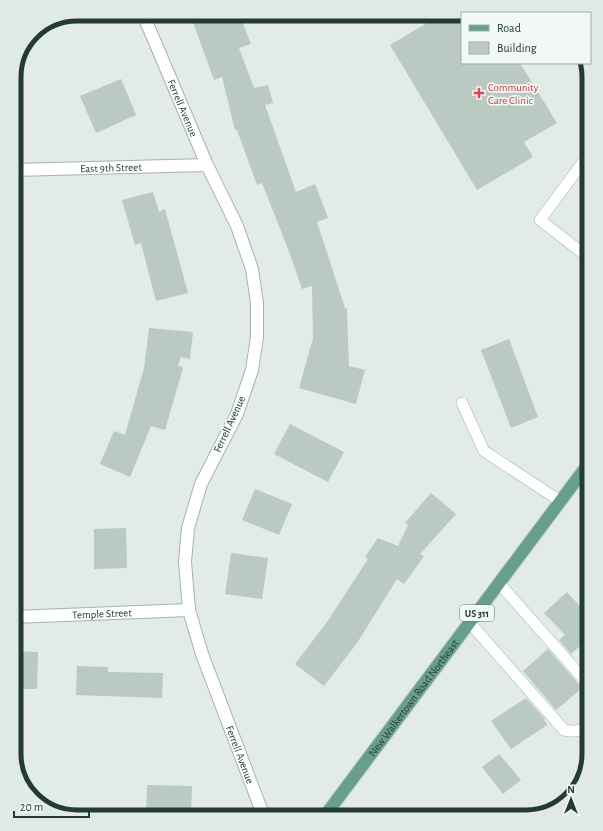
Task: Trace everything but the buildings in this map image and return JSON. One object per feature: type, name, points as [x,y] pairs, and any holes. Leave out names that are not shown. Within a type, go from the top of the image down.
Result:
[{"type":"main road","name":"New Walkertown Road Northeast","points":[[329,810],[582,472]]},
{"type":"street","name":"Ferrell Avenue","points":[[146,21],[207,165],[237,226],[252,269],[257,303],[257,337],[252,370],[237,414],[215,454],[201,484],[188,528],[185,562],[190,610],[202,654],[261,810]]},
{"type":"street","name":"East 9th Street","points":[[21,170],[207,165]]},
{"type":"street","name":"Temple Street","points":[[21,617],[190,610]]},
{"type":"lane","points":[[582,163],[540,220],[582,253]]},
{"type":"lane","points":[[462,403],[484,450],[560,501]]},
{"type":"lane","points":[[500,583],[582,677]]},
{"type":"lane","points":[[470,623],[564,730],[573,732],[582,730]]},
{"type":"place","name":"Community Care Clinic","points":[[479,93]]}]
